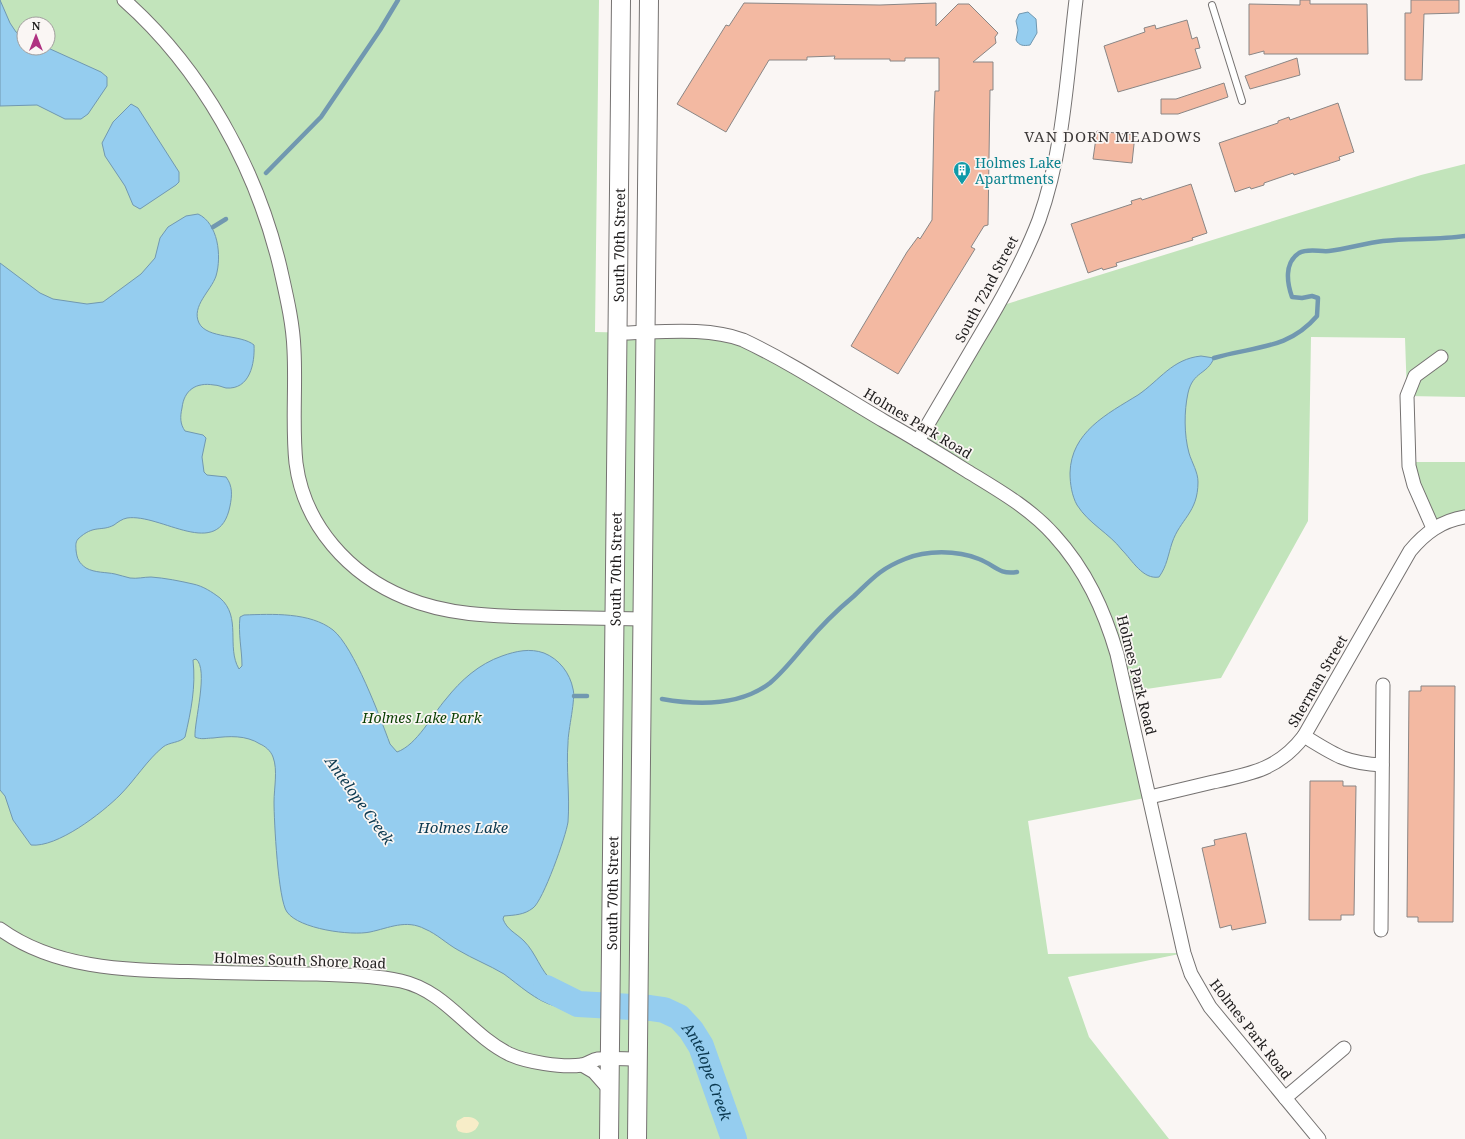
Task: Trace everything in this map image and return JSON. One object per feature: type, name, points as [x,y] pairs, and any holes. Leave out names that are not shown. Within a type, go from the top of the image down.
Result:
[{"type":"main road","name":"South 70th Street","points":[[608,1139],[621,0]]},
{"type":"main road","name":"South 70th Street","points":[[638,1139],[638,985],[643,619],[644,333],[648,0]]},
{"type":"street","points":[[124,0],[138,12],[177,55],[214,110],[244,164],[256,191],[267,222],[279,265],[292,330],[295,380],[296,464],[301,483],[313,515],[336,550],[360,572],[384,588],[408,599],[445,610],[486,616],[643,619]]},
{"type":"street","name":"South 72nd Street","points":[[918,441],[1000,301],[1024,257],[1039,220],[1052,177],[1060,137],[1076,0]]},
{"type":"street","name":"Holmes Park Road","points":[[616,333],[710,333],[729,335],[743,340],[760,348],[1007,495],[1032,514],[1054,535],[1076,563],[1093,589],[1110,628],[1150,796],[1184,953],[1191,974],[1210,1007],[1319,1139]]},
{"type":"street","points":[[1433,528],[1414,485],[1409,466],[1407,396],[1415,376],[1440,357]]},
{"type":"street","name":"Sherman Street","points":[[1150,796],[1254,773],[1271,766],[1286,756],[1304,736],[1410,552],[1421,538],[1433,528],[1465,516]]},
{"type":"street","points":[[1381,930],[1383,685]]},
{"type":"street","points":[[1304,736],[1342,759],[1361,764],[1382,765]]},
{"type":"street","name":"Holmes South Shore Road","points":[[0,929],[25,945],[45,953],[66,960],[101,966],[178,971],[348,975],[401,981],[419,986],[433,994],[486,1039],[510,1054],[538,1062],[582,1065],[594,1060],[609,1058],[638,1059]]},
{"type":"street","points":[[1285,1098],[1344,1048]]},
{"type":"street","points":[[582,1065],[594,1072],[609,1089]]},
{"type":"lane","points":[[1212,5],[1242,101]]},
{"type":"green space","name":"Holmes Lake Park","points":[[0,0],[599,0],[595,332],[729,335],[918,441],[997,307],[1421,175],[1465,164],[1465,397],[1407,396],[1405,338],[1311,337],[1308,521],[1221,678],[1126,692],[1150,797],[1028,821],[1048,954],[1184,953],[1068,977],[1089,1037],[1169,1139],[0,1139]]},
{"type":"green space","points":[[1409,462],[1465,462],[1465,517],[1433,528]]},
{"type":"sand","points":[[464,1117],[473,1118],[479,1123],[476,1129],[468,1133],[458,1131],[456,1126],[457,1121]]},
{"type":"water","points":[[0,0],[10,23],[16,32],[16,56],[56,56],[56,52],[101,72],[107,77],[107,86],[88,114],[81,119],[65,119],[37,105],[0,106]]},
{"type":"water","points":[[1028,12],[1036,19],[1037,33],[1030,45],[1024,45],[1020,44],[1016,40],[1018,30],[1016,21],[1019,14]]},
{"type":"water","points":[[131,104],[138,108],[179,172],[179,182],[176,185],[140,209],[133,205],[125,186],[105,156],[102,143],[113,122]]},
{"type":"water","name":"Holmes Lake","points":[[198,214],[205,218],[214,232],[217,241],[219,259],[214,282],[203,299],[198,311],[197,317],[199,323],[209,332],[241,339],[254,345],[252,367],[246,380],[241,385],[226,388],[208,384],[196,386],[185,396],[181,411],[181,423],[185,431],[203,435],[206,438],[202,457],[204,472],[207,475],[226,477],[228,480],[231,491],[230,506],[224,522],[214,531],[202,533],[187,531],[141,518],[127,518],[109,527],[89,531],[84,534],[77,540],[77,556],[86,568],[93,571],[130,578],[162,578],[193,584],[200,586],[220,598],[227,606],[230,614],[235,660],[239,669],[242,666],[239,630],[240,617],[244,615],[290,615],[324,624],[333,630],[341,639],[358,666],[390,744],[397,752],[411,743],[418,736],[458,685],[471,673],[486,663],[507,654],[528,650],[544,653],[559,663],[572,683],[574,693],[568,737],[568,822],[554,868],[537,903],[533,908],[526,912],[504,916],[503,919],[509,929],[521,938],[532,951],[553,982],[573,996],[578,1004],[576,1006],[561,1008],[548,1004],[528,992],[504,974],[454,948],[434,934],[418,926],[404,924],[370,932],[351,933],[314,927],[293,918],[287,912],[284,905],[279,877],[274,811],[275,768],[273,757],[266,747],[249,739],[231,737],[204,739],[195,737],[201,684],[200,665],[196,659],[193,660],[193,689],[185,737],[165,745],[157,752],[125,789],[102,811],[91,820],[66,835],[42,844],[31,845],[13,820],[5,796],[0,790],[0,263],[40,293],[53,299],[87,304],[103,302],[141,274],[155,258],[160,238],[168,227],[186,216]]},
{"type":"water","points":[[1201,356],[1214,358],[1208,368],[1193,381],[1190,386],[1185,415],[1187,446],[1198,478],[1197,493],[1192,509],[1175,535],[1162,573],[1159,577],[1153,577],[1138,568],[1111,538],[1087,518],[1077,505],[1070,481],[1072,459],[1077,446],[1084,435],[1103,417],[1138,395],[1167,371],[1182,361]]},
{"type":"building","points":[[1300,0],[1310,0],[1310,4],[1367,4],[1368,54],[1264,54],[1264,51],[1249,55],[1249,4],[1300,5]]},
{"type":"building","points":[[1411,0],[1459,0],[1459,13],[1424,14],[1422,80],[1405,80],[1405,13],[1411,13]]},
{"type":"building","name":"Holmes Lake Apartments","points":[[744,3],[880,5],[936,3],[936,26],[958,4],[969,4],[998,33],[995,37],[996,43],[973,62],[993,62],[993,90],[990,90],[988,225],[984,226],[971,247],[975,249],[898,374],[851,346],[907,252],[918,237],[920,239],[932,220],[934,114],[935,91],[939,91],[939,58],[905,58],[905,61],[890,61],[890,59],[834,59],[835,56],[807,57],[807,60],[769,60],[726,132],[677,104],[726,25],[729,26]]},
{"type":"building","points":[[1187,20],[1192,39],[1197,37],[1200,48],[1195,49],[1201,68],[1118,92],[1104,46],[1145,32],[1144,28],[1155,25],[1156,29]]},
{"type":"building","points":[[1297,58],[1300,75],[1250,89],[1245,76]]},
{"type":"building","points":[[1224,83],[1228,97],[1178,114],[1161,114],[1161,99],[1176,99]]},
{"type":"building","points":[[1338,103],[1354,152],[1339,157],[1340,160],[1294,175],[1293,173],[1251,189],[1250,187],[1235,192],[1219,143],[1278,123],[1278,121],[1289,117],[1290,120]]},
{"type":"building","points":[[1097,131],[1135,135],[1132,163],[1093,159]]},
{"type":"building","points":[[1191,184],[1207,233],[1192,238],[1193,240],[1116,263],[1117,266],[1103,270],[1102,268],[1088,273],[1071,224],[1132,204],[1131,201],[1141,198],[1142,200]]},
{"type":"building","points":[[1421,686],[1455,686],[1453,922],[1418,922],[1418,917],[1407,917],[1409,691],[1421,691]]},
{"type":"building","points":[[1310,781],[1343,781],[1343,786],[1356,786],[1354,915],[1341,915],[1341,920],[1309,920]]},
{"type":"building","points":[[1246,833],[1266,923],[1232,930],[1231,925],[1220,928],[1202,848],[1215,845],[1214,840]]},
{"type":"waterway","points":[[266,173],[321,117],[380,30],[398,0]]},
{"type":"waterway","points":[[213,227],[226,219]]},
{"type":"waterway","points":[[1214,358],[1282,341],[1306,327],[1317,316],[1318,298],[1312,296],[1302,298],[1292,297],[1290,292],[1288,280],[1289,268],[1294,257],[1299,253],[1314,250],[1336,250],[1383,241],[1465,236]]},
{"type":"waterway","points":[[662,699],[703,703],[718,702],[732,700],[758,691],[770,683],[822,626],[872,579],[889,566],[913,556],[942,552],[961,554],[984,561],[1001,571],[1011,573],[1017,572]]},
{"type":"waterway","points":[[574,696],[587,696]]},
{"type":"waterway","name":"Antelope Creek","points":[[546,988],[578,1004],[650,1008],[664,1010],[679,1017],[691,1030],[701,1046],[734,1139]]},
{"type":"place","name":"Holmes Lake Apartments","points":[[962,185]]},
{"type":"district","name":"VAN DORN MEADOWS","points":[[1113,136]]}]
